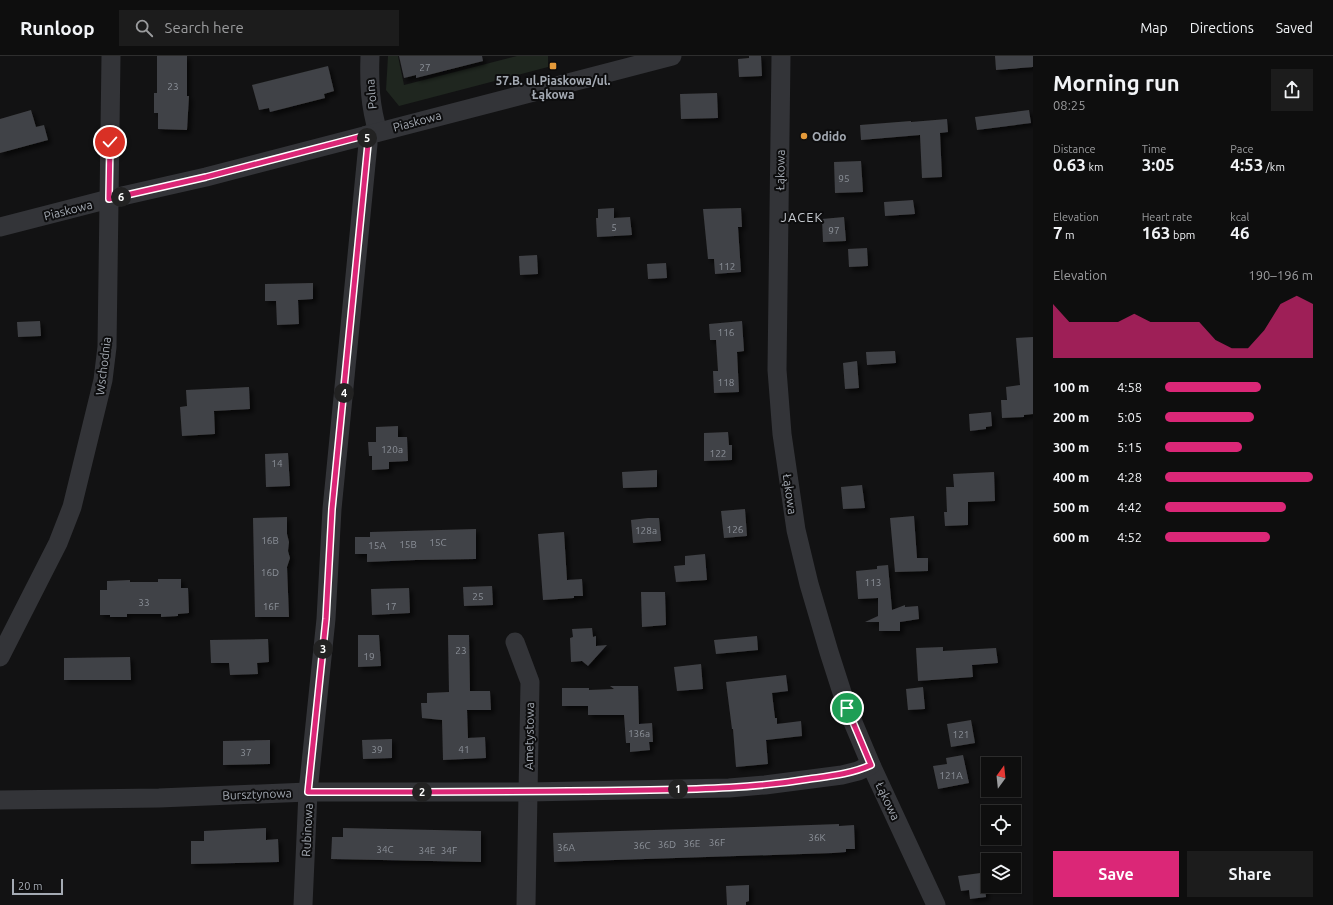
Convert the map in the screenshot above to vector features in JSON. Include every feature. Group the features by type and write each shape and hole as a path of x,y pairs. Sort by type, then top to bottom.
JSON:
{"street":[{"name":"Wschodnia","path":"0,657 58,543 72,507 103,380 107,347 111,56"},
{"name":"Polna","path":"370,56 369,94 374,120 372,133"},
{"name":"Piaskowa","path":"0,227 109,199 206,177 672,56"},
{"name":"Łąkowa","path":"780,56 777,370 783,442 796,530 809,584 847,708 871,765 936,905"},
{"name":"Rubinowa","path":"303,905 308,792 326,619 332,509 368,144 372,133"},
{"name":"Ametystowa","path":"515,642 530,682 526,905"},
{"name":"Bursztynowa","path":"0,800 159,798 308,792 528,792 729,788 765,785 842,774 858,771 871,765"}],"shaded area":[{"path":"388,56 398,56 404,85 517,56 548,56 548,67 399,106 386,90"}],"building":[{"path":"157,56 187,56 187,96 189,96 187,130 158,129 158,113 154,113 154,93 157,93"},
{"path":"399,56 482,56 483,61 416,78 416,75 404,78"},
{"path":"749,56 761,56 762,76 739,77 738,59 749,58"},
{"path":"995,56 1033,56 1033,67 996,70"},
{"path":"328,66 334,91 324,94 325,98 270,112 269,108 259,110 252,85"},
{"path":"717,93 718,118 681,119 680,94"},
{"path":"31,110 36,127 44,125 48,140 0,153 0,119"},
{"path":"1029,110 1031,123 977,130 975,117"},
{"path":"947,119 948,132 940,133 942,177 922,178 920,135 861,140 860,125"},
{"path":"861,161 863,192 835,193 834,162"},
{"path":"913,200 915,214 885,216 884,202"},
{"path":"614,208 614,218 630,217 632,235 597,237 596,218 598,218 598,209"},
{"path":"741,208 742,227 738,227 741,272 715,274 714,259 708,259 703,209"},
{"path":"844,217 846,241 823,242 822,219"},
{"path":"867,248 868,266 849,267 848,249"},
{"path":"537,255 538,274 520,275 519,256"},
{"path":"666,263 667,278 648,279 647,264"},
{"path":"313,283 313,299 298,300 299,324 277,325 276,301 265,301 265,284"},
{"path":"40,321 41,336 18,337 17,322"},
{"path":"742,321 744,351 737,352 739,392 714,393 713,371 718,371 716,340 710,340 709,324"},
{"path":"1033,337 1033,414 1024,415 1024,417 1002,418 1001,400 1007,400 1006,387 1020,385 1016,338"},
{"path":"895,351 896,363 867,365 866,352"},
{"path":"857,361 859,388 845,389 843,363"},
{"path":"249,387 250,409 214,411 215,434 182,436 180,407 187,406 186,390"},
{"path":"991,412 992,426 986,427 986,429 970,431 969,414"},
{"path":"398,426 398,437 407,437 408,461 389,462 389,469 372,470 372,456 369,456 368,442 376,442 376,427"},
{"path":"728,432 729,445 732,445 732,460 704,461 704,433"},
{"path":"288,453 290,486 266,487 265,454"},
{"path":"657,470 657,487 623,488 622,472"},
{"path":"994,472 995,501 968,502 968,525 945,526 944,512 947,512 946,487 954,487 953,474"},
{"path":"862,485 865,508 843,509 841,487"},
{"path":"745,509 747,536 724,538 721,511"},
{"path":"914,516 917,558 928,558 928,571 895,572 890,518"},
{"path":"287,517 287,534 289,542 288,551 290,558 287,567 289,617 255,617 253,518"},
{"path":"659,518 661,541 633,543 631,520"},
{"path":"476,529 476,559 367,562 367,554 355,554 355,537 370,537 370,532"},
{"path":"564,532 567,580 582,579 583,596 543,600 538,534"},
{"path":"705,554 707,580 676,582 674,566 685,565 685,556"},
{"path":"888,565 892,610 905,605 905,607 918,606 919,619 900,622 900,631 879,631 879,622 865,622 878,616 878,598 858,599 856,571 877,569 877,566"},
{"path":"158,579 181,579 181,588 188,588 189,613 178,614 178,616 161,617 161,614 127,614 127,617 110,617 110,615 100,615 100,590 107,590 107,581 130,580 130,582 158,582"},
{"path":"492,586 493,605 464,606 463,587"},
{"path":"409,588 410,613 372,615 371,589"},
{"path":"641,592 665,592 666,625 642,627"},
{"path":"592,628 593,637 596,636 596,646 607,645 588,666 582,661 571,662 570,638 573,637 572,629"},
{"path":"358,635 379,635 381,666 358,667"},
{"path":"448,635 469,635 470,691 490,691 491,710 467,710 468,738 485,737 486,758 443,760 442,720 422,718 421,703 427,703 427,693 449,692"},
{"path":"757,636 758,650 716,654 714,640"},
{"path":"268,639 269,662 257,663 258,674 230,675 229,663 211,663 210,640"},
{"path":"943,647 943,651 996,648 998,663 972,665 973,677 918,681 916,648"},
{"path":"130,657 131,680 64,680 64,658"},
{"path":"701,664 703,689 677,691 674,667"},
{"path":"786,675 788,691 772,693 775,718 777,718 777,724 801,721 802,736 766,740 768,764 736,767 733,729 726,682"},
{"path":"610,686 638,686 639,724 652,723 653,742 649,742 650,750 630,752 630,743 626,743 624,715 588,715 588,706 562,706 562,688 589,688 589,690 614,689"},
{"path":"923,687 925,709 908,710 906,689"},
{"path":"971,720 975,743 951,747 947,724"},
{"path":"392,739 392,758 363,759 362,740"},
{"path":"270,740 270,764 223,765 223,741"},
{"path":"963,755 969,783 938,789 933,766 947,764 946,758"},
{"path":"839,824 839,826 854,825 855,849 846,849 846,852 833,853 554,862 553,833"},
{"path":"266,828 266,840 278,839 279,862 191,864 191,841 204,841 204,831"},
{"path":"343,828 481,831 481,862 331,859 332,837 343,837"},
{"path":"981,873 981,893 986,893 986,897 970,899 969,890 961,891 958,876"},
{"path":"749,885 749,901 746,902 746,905 727,905 726,886"}],"place":[{"name":"57.B. ul.Piaskowa/ul. Łąkowa","path":"553,66"},
{"name":"Odido","path":"804,136"}],"district":[{"name":"JACEK","path":"802,217"}],"route":[{"path":"110,142 109,199 206,177 367,135 368,144 332,509 326,619 308,792 528,792 729,788 805,780 858,771 871,765 847,708"}]}
